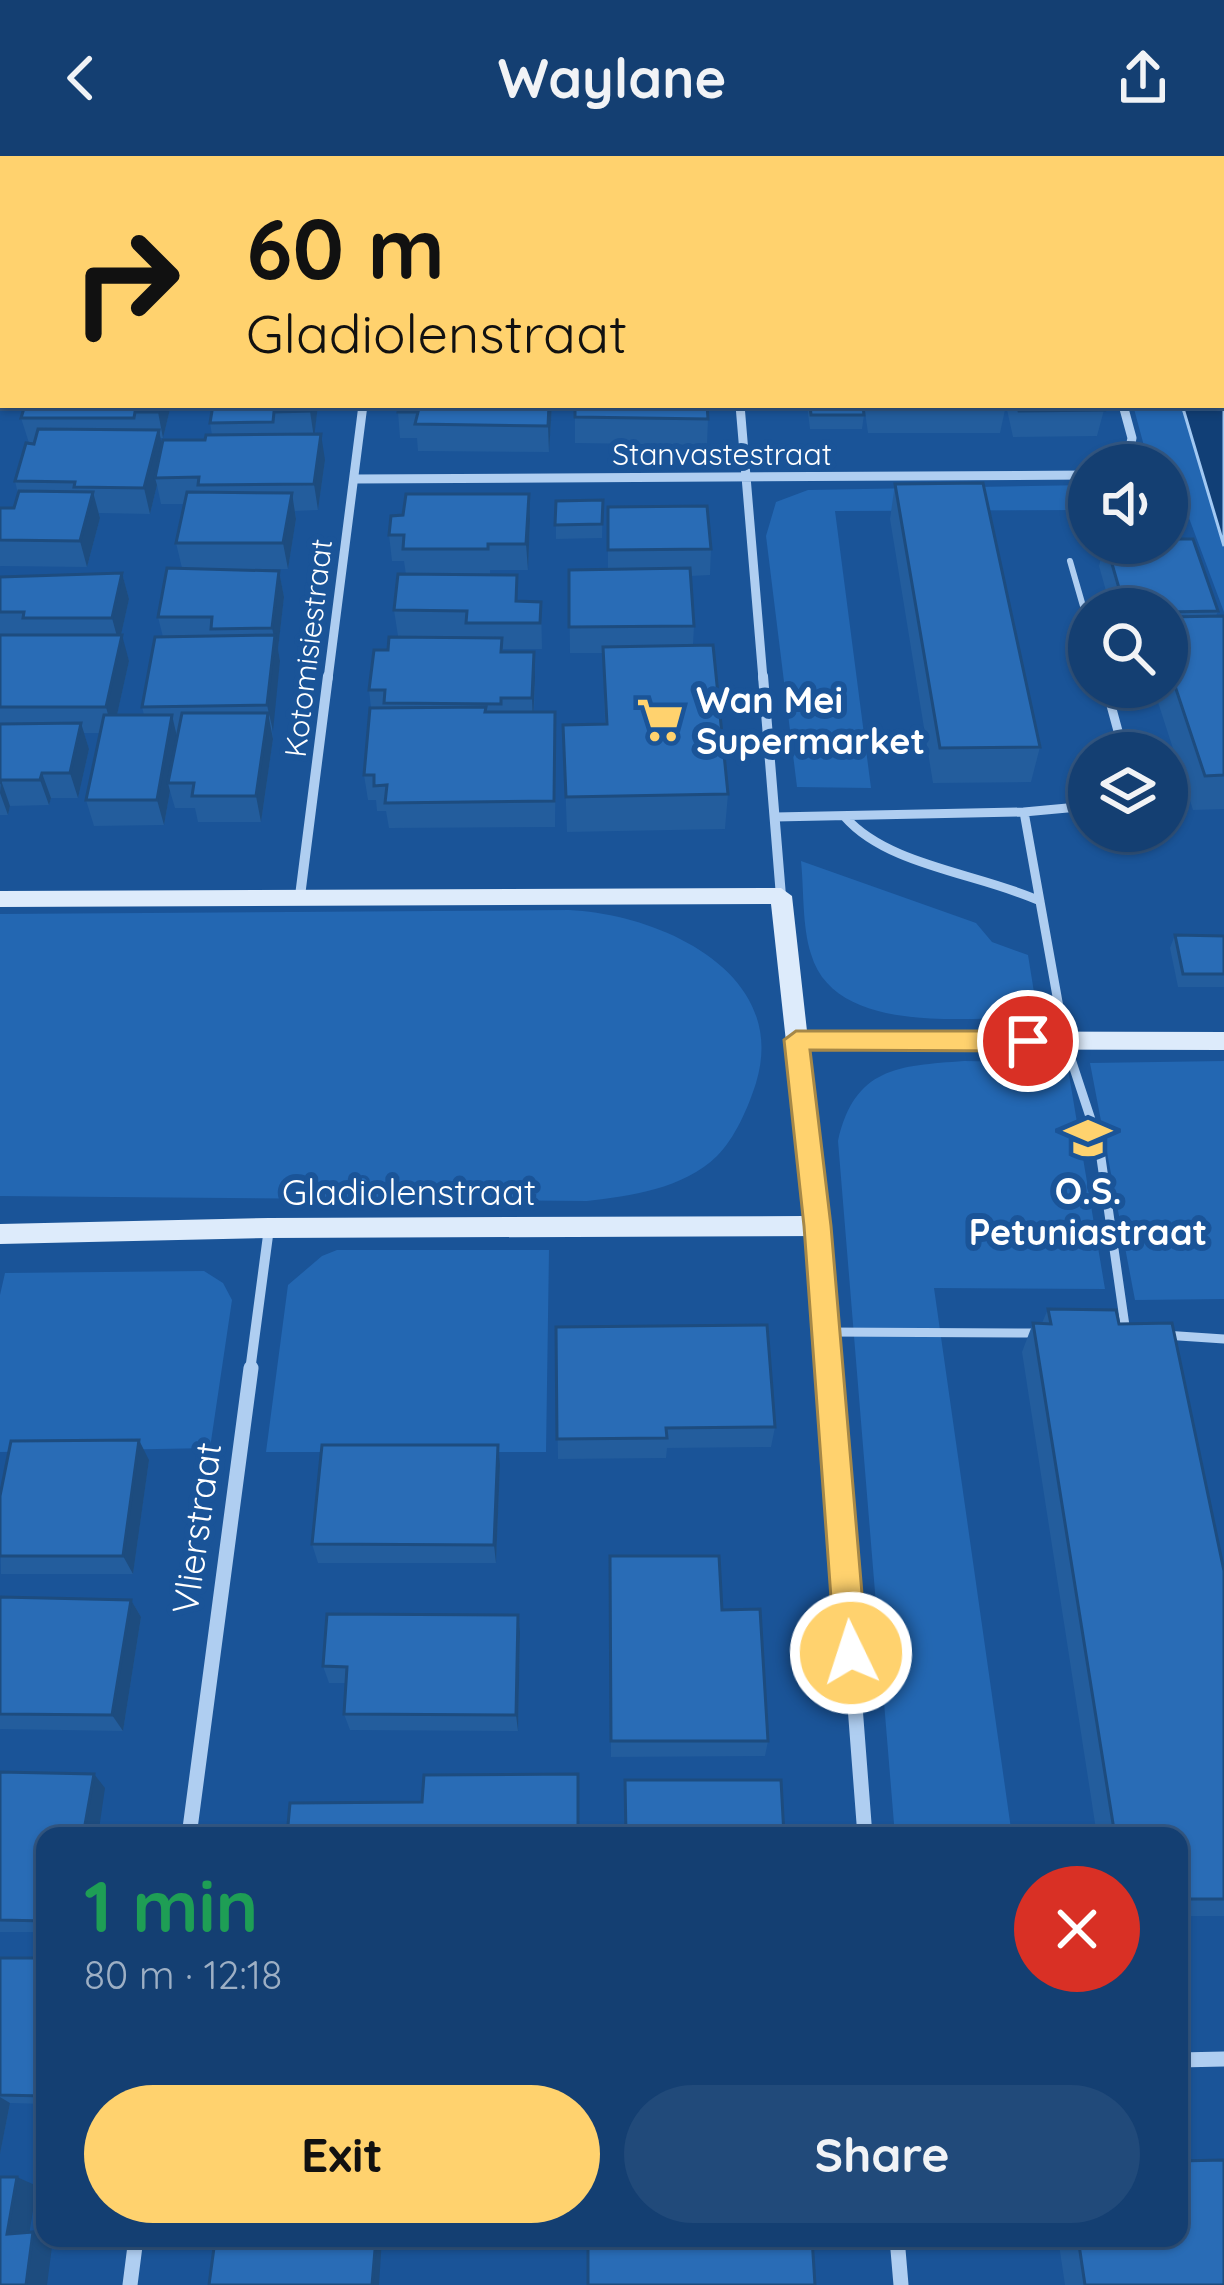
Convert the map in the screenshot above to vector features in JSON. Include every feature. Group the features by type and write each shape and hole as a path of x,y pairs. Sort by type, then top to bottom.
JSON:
{"street":[{"name":"Kotomisiestraat","path":"300,896 363,408"},
{"path":"740,408 782,896 818,1226 864,1827"},
{"path":"1124,408 1131,444"},
{"name":"Stanvastestraat","path":"355,479 1068,475"},
{"path":"0,899 782,896"},
{"path":"796,1040 1224,1041"},
{"name":"Gladiolenstraat","path":"0,1234 818,1226"},
{"name":"Vlierstraat","path":"189,1827 269,1228"},
{"path":"1188,2060 1224,2059"},
{"path":"130,2285 135,2247"},
{"path":"898,2247 901,2285"}],"lane":[{"path":"775,817 1068,808"},
{"path":"1024,812 1065,1041 1099,1144 1128,1334 1106,1333"},
{"path":"845,816 872,844 1040,901"},
{"path":"826,1332 1041,1333"},
{"path":"1152,1335 1224,1339"}],"shaded area":[{"path":"1134,408 1183,408 1224,546 1224,612 1188,515 1188,444 1143,444"},
{"path":"1183,408 1224,408 1224,546"},
{"path":"1068,485 1068,510 835,511 871,788 797,787 766,536 776,502 808,490"},
{"path":"801,861 976,923 992,942 1028,955 1038,1017 909,1017 847,999 825,981 811,954"},
{"path":"569,910 641,923 677,937 709,956 736,981 754,1010 761,1044 749,1102 724,1149 688,1176 638,1193 587,1201 0,1196 0,914"},
{"path":"1224,1061 1224,1299 1135,1300 1090,1063"},
{"path":"1067,1063 1105,1289 934,1288 1011,1827 894,1827 838,1141 856,1098 868,1084 919,1065"},
{"path":"337,1250 549,1250 546,1452 266,1452 288,1285 322,1256"},
{"path":"204,1271 223,1283 232,1300 210,1448 0,1452 0,1295 5,1273"}],"building":[{"path":"24,408 159,408 158,412 135,412 134,418 21,418"},
{"path":"212,408 310,408 274,412 273,422 210,423"},
{"path":"399,408 549,408 548,426 415,424 418,412 398,412"},
{"path":"575,408 707,408 708,419 575,417"},
{"path":"810,408 863,408 864,415 811,415"},
{"path":"1018,408 1104,410 1019,411"},
{"path":"38,429 159,430 144,488 15,481 26,443 34,444"},
{"path":"321,434 314,484 198,485 199,477 155,478 163,440"},
{"path":"983,483 1040,747 940,748 895,484"},
{"path":"19,491 93,492 80,541 0,540 0,508 14,508"},
{"path":"187,492 292,493 283,543 176,543"},
{"path":"406,494 529,494 526,544 403,549 404,535 389,535 391,516 403,515"},
{"path":"603,500 602,524 555,525 556,501"},
{"path":"707,506 711,549 608,550 608,507"},
{"path":"1188,539 1193,539 1218,611 1188,612 1188,588 1119,588 1112,564 1188,564"},
{"path":"167,568 279,571 272,628 211,629 212,617 158,617"},
{"path":"690,568 694,626 569,627 569,570"},
{"path":"122,573 112,618 23,618 24,612 0,612 0,577"},
{"path":"398,574 517,575 516,601 541,602 540,623 466,623 467,611 394,610"},
{"path":"1224,616 1224,775 1205,776 1182,708 1188,708 1188,617"},
{"path":"0,635 122,635 106,707 0,707"},
{"path":"275,635 267,705 142,707 155,637"},
{"path":"389,637 502,638 501,652 534,652 532,698 501,698 501,704 384,703 385,690 369,690 374,650 388,650"},
{"name":"Wan Mei Supermarket","path":"713,645 728,794 566,797 563,725 607,724 603,647"},
{"path":"486,707 485,712 555,712 554,801 385,803 387,785 374,786 374,775 364,775 370,708"},
{"path":"182,713 268,713 256,796 192,796 194,783 168,783"},
{"path":"104,715 172,715 157,800 86,800"},
{"path":"81,723 70,773 42,773 40,780 1,780 0,784 0,724"},
{"path":"1175,935 1224,936 1224,974 1183,974"},
{"path":"1048,1309 1116,1310 1119,1324 1172,1323 1224,1571 1224,1899 1188,1899 1188,1827 1114,1827 1033,1323 1051,1324"},
{"path":"767,1325 775,1427 666,1428 667,1438 557,1439 556,1327"},
{"path":"139,1440 123,1556 0,1556 0,1496 11,1441"},
{"path":"322,1445 498,1445 494,1545 312,1544"},
{"path":"610,1556 719,1556 722,1610 760,1609 768,1741 611,1741"},
{"path":"0,1597 131,1600 112,1715 0,1714"},
{"path":"327,1614 518,1615 516,1715 344,1714 347,1667 323,1666"},
{"path":"0,1772 94,1774 85,1827 36,1827 36,1921 0,1920"},
{"path":"578,1774 578,1827 288,1827 290,1803 422,1802 424,1775"},
{"path":"625,1780 781,1780 784,1827 626,1827"},
{"path":"0,1958 36,1958 36,2096 0,2095"},
{"path":"1224,2160 1224,2285 1085,2285 1079,2247 1188,2247 1188,2161"},
{"path":"0,2177 17,2177 7,2234 33,2232 26,2285 0,2285"},
{"path":"214,2247 375,2247 372,2285 209,2285"},
{"path":"588,2247 813,2247 815,2285 588,2285"}],"place":[{"name":"Wan Mei Supermarket","path":"660,720"},
{"name":"O.S. Petuniastraat","path":"1088,1138"}],"route":[{"path":"851,1653 818,1226 796,1040 1028,1041"}]}
